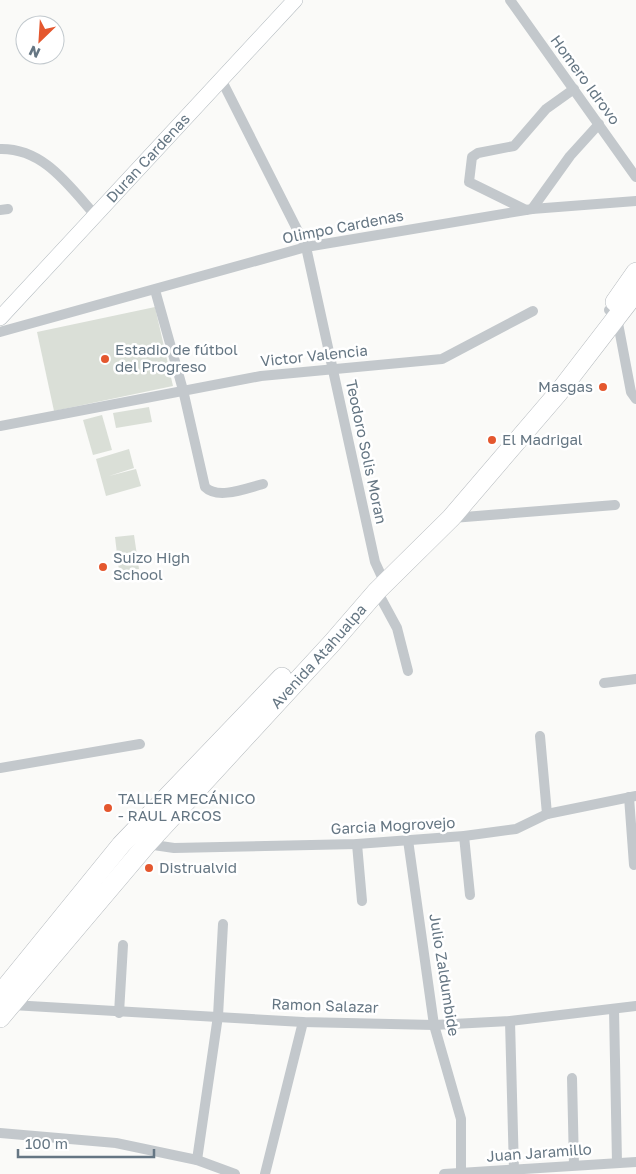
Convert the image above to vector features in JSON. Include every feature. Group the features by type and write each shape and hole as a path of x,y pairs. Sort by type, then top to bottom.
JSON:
{"highway":[{"name":"Avenida Atahualpa","path":"4,1006 147,844 332,643 379,583 451,518 560,392 613,314 636,272"},
{"name":"Avenida Atahualpa","path":"4,1006 121,845 379,583 536,408 613,314 635,295"}],"street":[{"name":"Duran Cardenas","path":"0,318 295,0"},
{"name":"Homero Idrovo","path":"510,0 636,177"},
{"name":"Teodoro Solis Moran","path":"220,80 306,247 379,583 397,628 408,671"},
{"path":"574,89 546,109 514,146 478,153 472,157 469,182 529,210 570,156 598,124"},
{"path":"0,149 23,150 48,165 96,216"},
{"name":"Olimpo Cardenas","path":"0,332 306,247 529,210 636,201"},
{"path":"155,290 183,390 205,487 211,492 218,494 263,484"},
{"name":"Victor Valencia","path":"0,426 261,376 442,359 533,311"},
{"path":"613,314 631,392 636,399"},
{"path":"451,518 615,505"},
{"path":"604,683 636,678"},
{"path":"540,736 547,814"},
{"path":"0,768 140,744"},
{"path":"632,796 634,865"},
{"name":"Garcia Mogrovejo","path":"147,844 174,848 357,844 464,836 516,828 547,814 632,796"},
{"path":"464,836 470,895"},
{"name":"Julio Zaldumbide","path":"408,840 434,1025 461,1119 461,1172"},
{"path":"357,844 362,901"},
{"path":"197,1160 218,1016 223,924"},
{"path":"119,1012 123,945"},
{"name":"Ramon Salazar","path":"4,1006 303,1022 434,1025 510,1021 636,1006"},
{"path":"614,1009 617,1163"},
{"path":"510,1021 514,1171"},
{"path":"265,1174 303,1022"},
{"path":"572,1078 574,1165"},
{"path":"0,1133 116,1143 197,1160 236,1174"},
{"name":"Juan Jaramillo","path":"444,1174 514,1171 574,1165 584,1169 617,1163 636,1162"}],"shaded area":[{"name":"Estadio de fútbol del Progreso","path":"155,307 173,386 54,411 37,332"},
{"path":"149,407 152,422 116,428 113,413"},
{"path":"102,415 112,450 93,455 83,420"},
{"path":"129,449 134,468 109,476 136,469 141,486 106,496 96,459"},
{"path":"134,535 139,569 119,571 115,537"}],"place":[{"name":"Estadio de fútbol del Progreso","path":"105,359"},
{"name":"Masgas","path":"603,387"},
{"name":"El Madrigal","path":"492,440"},
{"name":"Suizo High School","path":"103,567"},
{"name":"TALLER MECÁNICO - RAUL ARCOS","path":"108,808"},
{"name":"Distrualvid","path":"149,868"}]}
